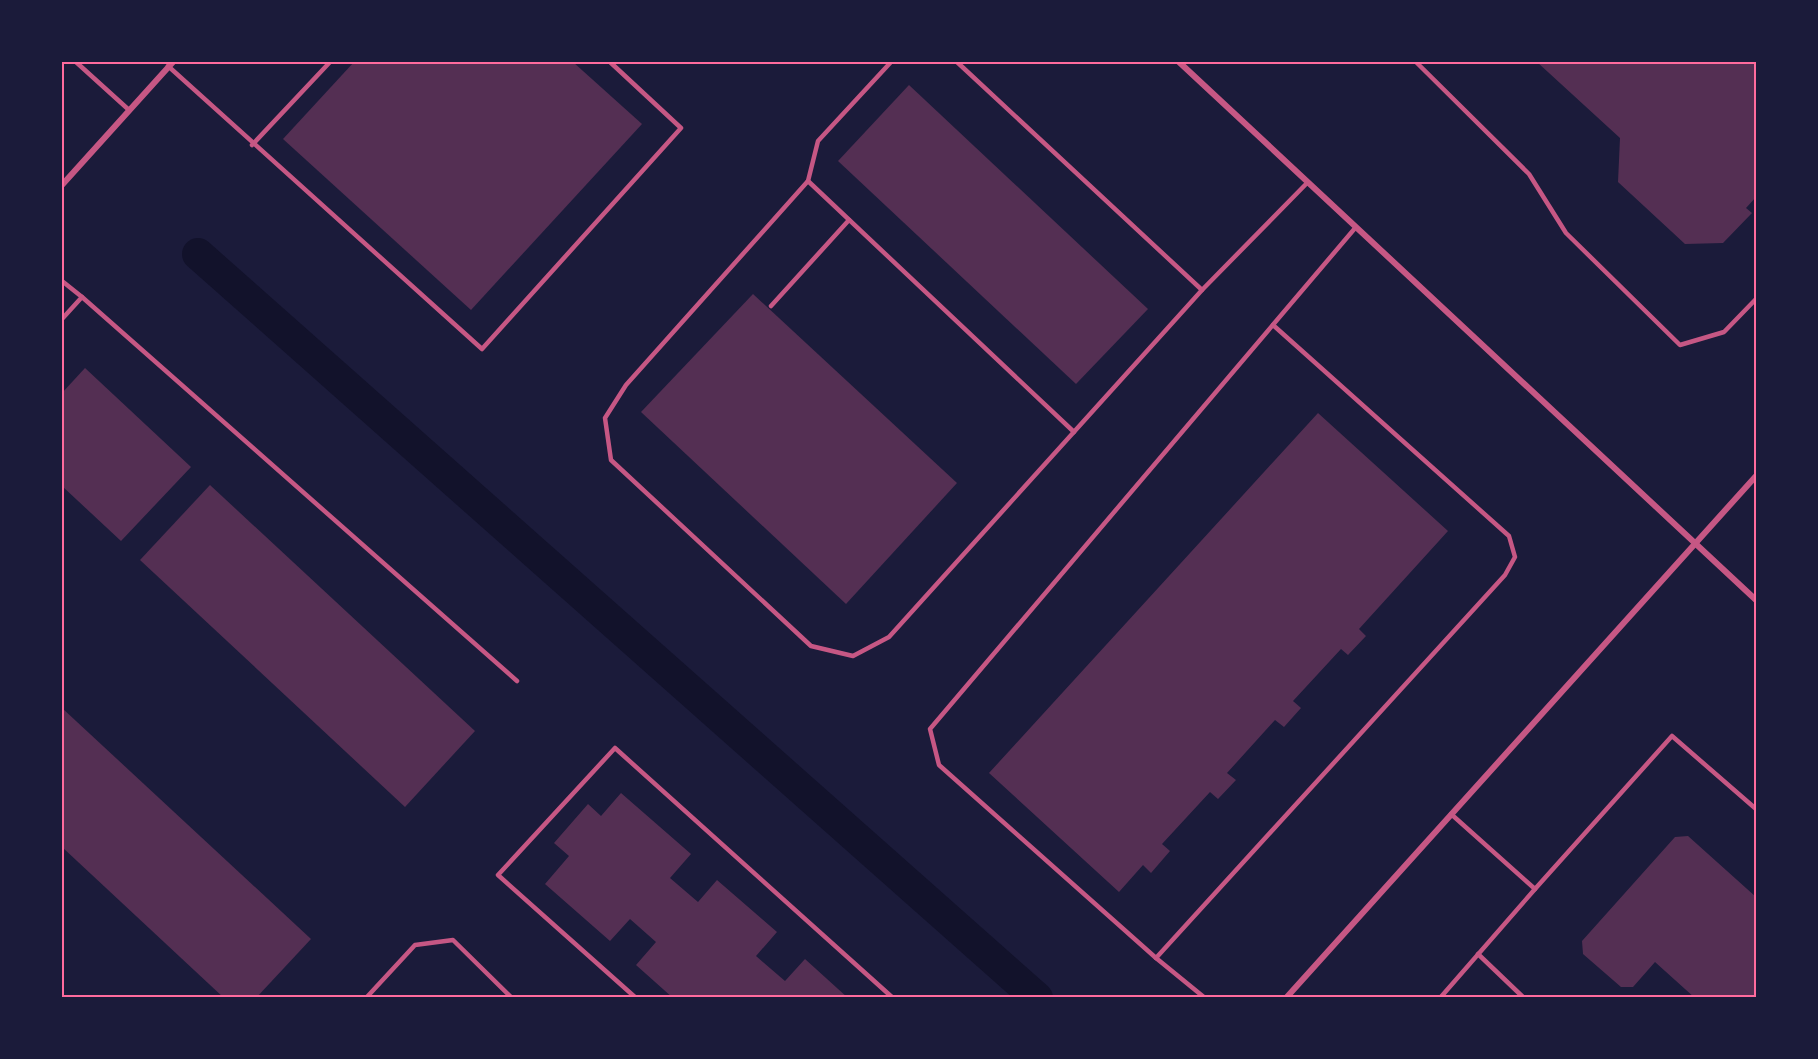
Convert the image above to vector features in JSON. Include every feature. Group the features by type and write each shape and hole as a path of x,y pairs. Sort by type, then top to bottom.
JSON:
{"street":[{"path":"1179,62 1756,600"},
{"path":"62,185 171,64"},
{"path":"1286,998 1756,476"}],"lane":[{"path":"76,62 129,110"},
{"path":"252,145 330,62"},
{"path":"171,64 252,145 482,349 681,128 610,62"},
{"path":"891,62 818,141 808,181 626,385 605,418 611,460 811,646 853,656 889,637 1202,290 1308,182"},
{"path":"957,62 1202,290"},
{"path":"1416,62 1529,174 1566,233 1680,345 1724,332 1756,299"},
{"path":"808,181 1074,432"},
{"path":"771,306 849,220"},
{"path":"1205,998 1156,958 939,765 930,729 1356,227"},
{"path":"62,281 517,681"},
{"path":"62,319 82,297"},
{"path":"1156,958 1505,575 1515,557 1509,536 1273,325"},
{"path":"1440,998 1672,736 1756,809"},
{"path":"636,998 498,875 615,748 892,998"},
{"path":"1451,814 1535,889"},
{"path":"366,998 415,945 453,940 512,998"},
{"path":"1478,954 1524,998"}],"building":[{"path":"354,62 573,62 642,124 471,310 283,139"},
{"path":"1537,62 1756,62 1756,197 1746,208 1752,213 1723,243 1685,244 1618,182 1620,138"},
{"path":"909,85 1148,309 1076,384 838,161"},
{"path":"753,294 957,483 846,604 641,412"},
{"path":"85,368 191,467 121,541 62,486 62,393"},
{"path":"1318,413 1448,531 1359,629 1366,636 1348,655 1341,649 1293,701 1301,708 1284,727 1275,720 1227,773 1236,780 1218,799 1210,792 1162,844 1170,851 1151,873 1143,865 1119,892 989,773"},
{"path":"210,485 475,731 405,807 140,560"},
{"path":"62,708 311,939 256,998 224,998 62,847"},
{"path":"621,793 691,854 670,878 698,902 717,880 777,932 756,956 785,981 805,959 848,998 673,998 636,965 656,942 630,919 610,941 545,884 569,856 554,843 588,804 601,816"},
{"path":"1688,836 1756,897 1756,998 1695,998 1655,962 1633,987 1621,987 1583,954 1582,941 1675,837"}],"waterway":[{"path":"198,254 1037,998"}]}
